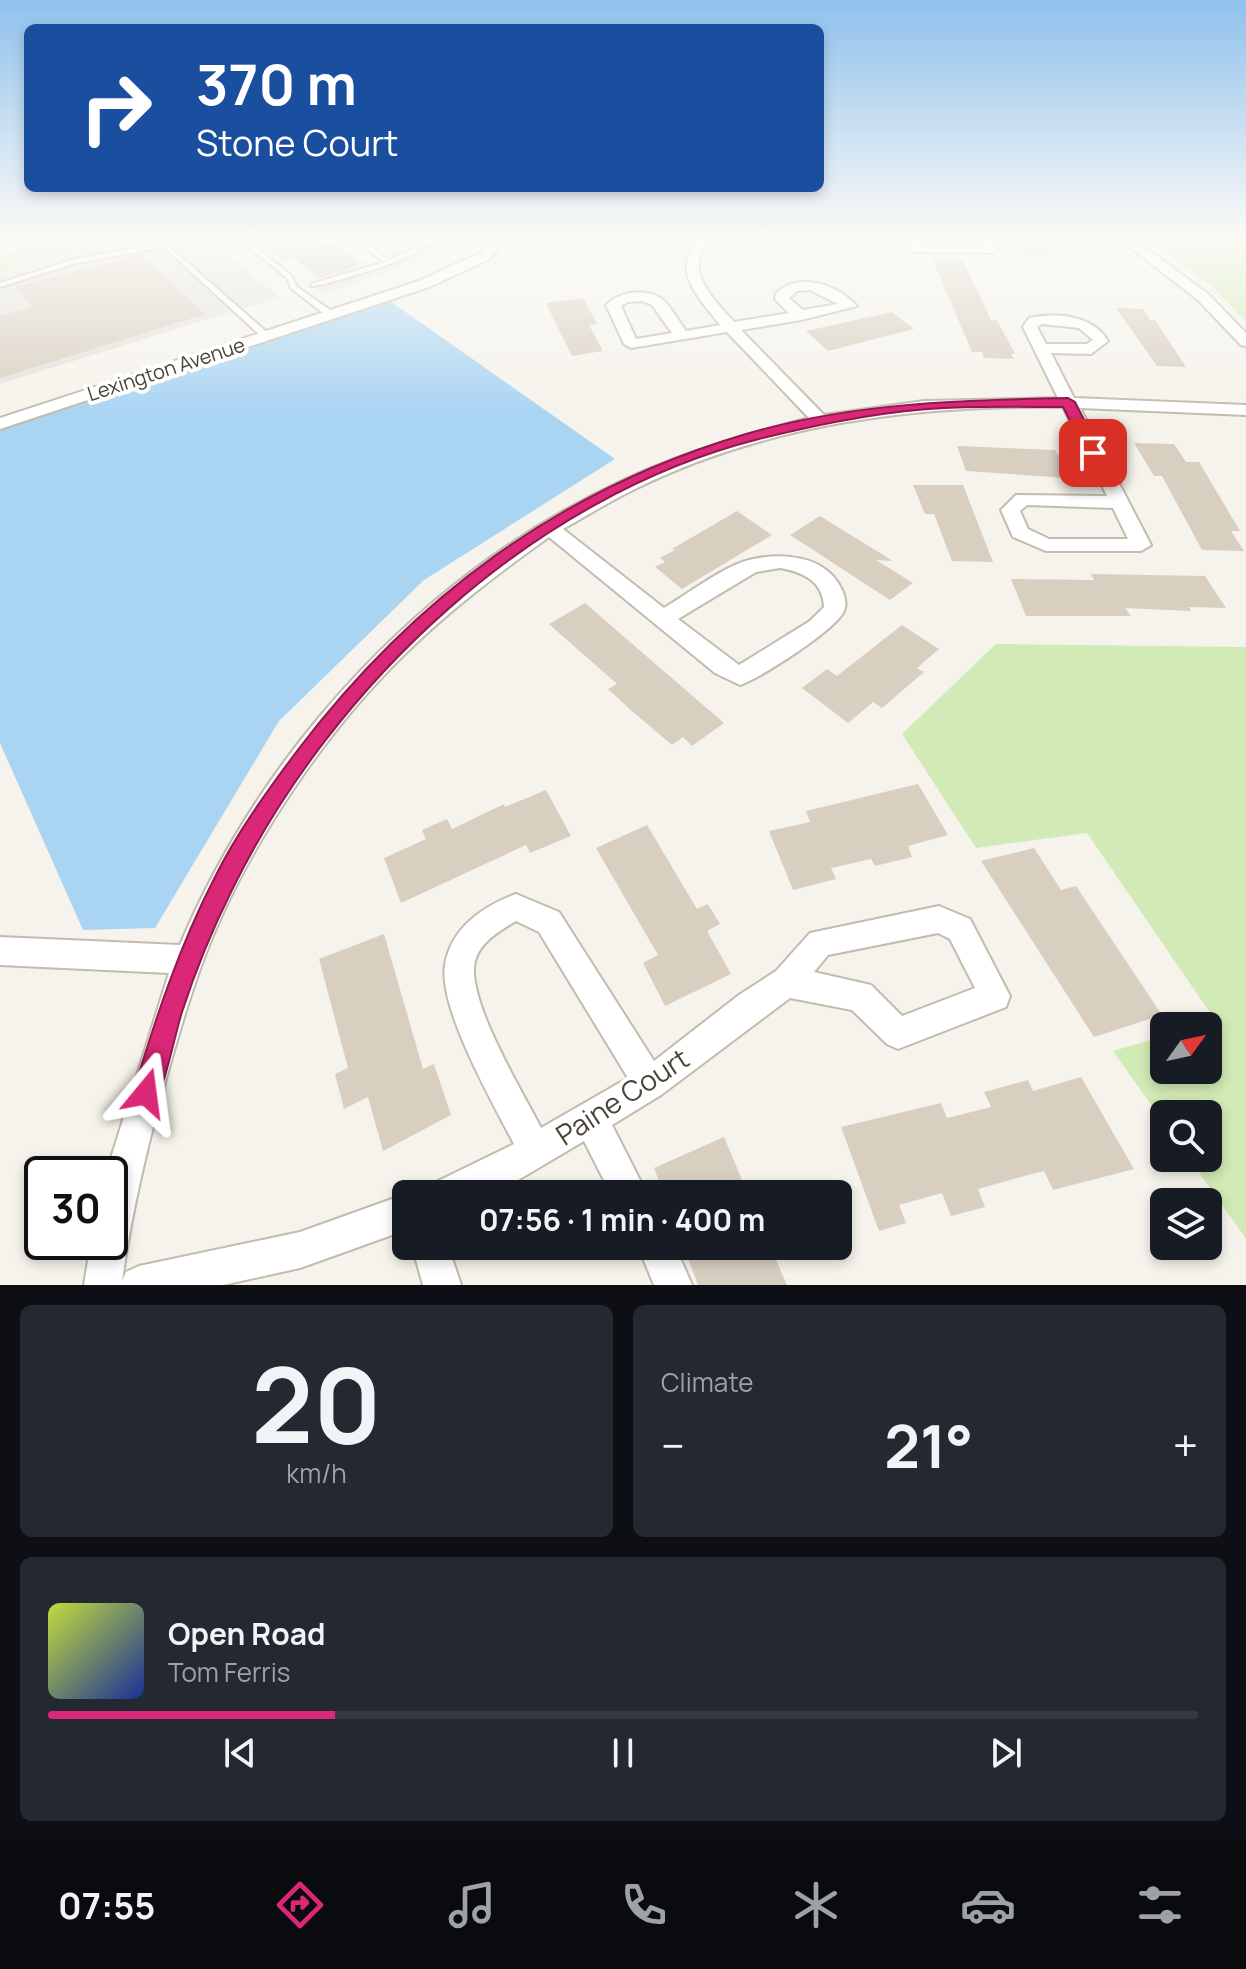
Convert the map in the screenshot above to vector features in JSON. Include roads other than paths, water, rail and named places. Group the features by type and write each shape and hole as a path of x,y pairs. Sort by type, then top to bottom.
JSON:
{"street":[{"name":"Lexington Avenue","path":"0,424 394,294"},
{"path":"708,294 733,329 820,420"},
{"path":"785,294 782,299 801,316"},
{"path":"682,336 651,298 625,298 613,305 631,344 733,329 850,306 834,294"},
{"path":"1199,294 1246,342"},
{"path":"1041,348 1141,545 1046,545 1020,533 1010,510 1023,499 1118,502"},
{"path":"128,1164 170,1010 231,871 279,790 338,712 396,647 455,593 548,527 632,481 692,456 753,436 820,420 943,404 1068,402 1246,410"},
{"path":"548,527 723,667 740,676 828,619 835,609 835,598 832,587 810,569 796,563 765,562 751,566 663,618"},
{"path":"535,1151 467,1011 459,969 472,939 491,918 516,907 549,922 650,1084"},
{"name":"Paine Court","path":"476,1180 535,1151 650,1084 750,1006 787,982 820,943 939,919 960,929 995,996 898,1033 860,996 787,982"},
{"path":"0,951 191,960"},
{"path":"591,1119 623,1180"},
{"path":"139,1285 300,1250 392,1217"},
{"path":"103,1285 107,1260"},
{"path":"434,1260 442,1285"},
{"path":"662,1260 673,1285"}],"lane":[{"path":"219,294 266,336"},
{"path":"302,294 331,315"}],"water":[{"path":"384,297 615,459 424,580 279,721 155,928 83,930 0,743 0,424"}]}
